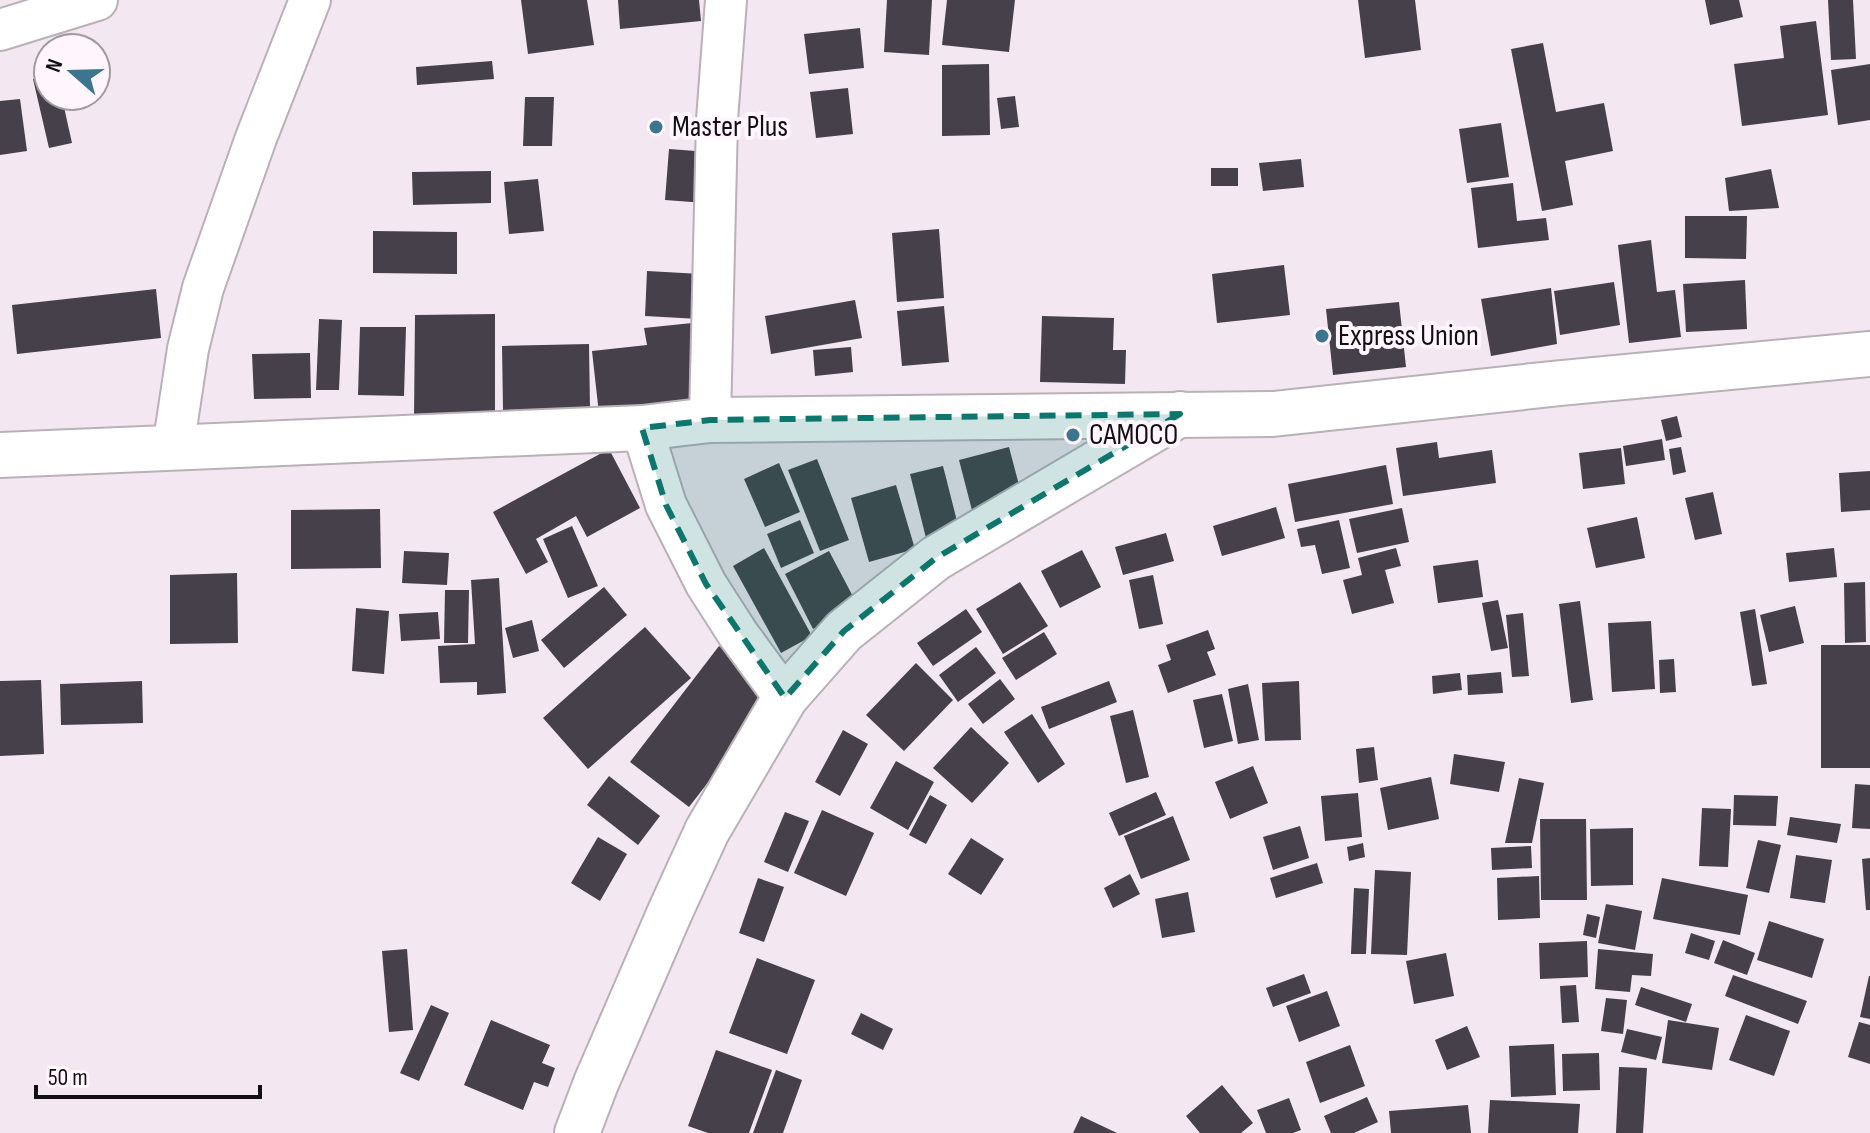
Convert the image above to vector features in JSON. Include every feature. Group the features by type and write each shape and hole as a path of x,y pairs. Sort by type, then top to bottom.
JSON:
{"main road":[{"path":"0,455 642,428 710,420 1273,414 1870,354"},
{"path":"577,1133 707,831 785,698 844,631 936,558 1180,414"}],"street":[{"path":"0,30 97,0"},
{"path":"173,448 188,349 203,288 256,138 310,0"},
{"path":"710,420 717,120 726,0"},
{"path":"642,428 666,505 706,584 785,698"}],"highlighted area":[{"path":"1180,414 936,558 844,631 785,698 706,584 666,505 642,428 710,420"}],"building":[{"path":"521,0 587,0 594,45 528,54"},
{"path":"618,0 699,0 701,21 620,29"},
{"path":"887,0 932,0 929,55 884,52"},
{"path":"947,0 1015,0 1009,52 942,45"},
{"path":"1358,0 1415,0 1421,50 1365,58"},
{"path":"1705,0 1739,0 1743,17 1710,25"},
{"path":"1828,0 1853,0 1856,59 1831,60"},
{"path":"1816,21 1828,115 1742,126 1734,64 1784,58 1780,26"},
{"path":"860,28 864,68 809,74 804,34"},
{"path":"1543,43 1556,112 1604,103 1613,151 1565,161 1573,205 1542,211 1511,49"},
{"path":"492,61 494,79 417,85 416,67"},
{"path":"989,64 990,135 942,136 942,65"},
{"path":"1870,64 1870,120 1838,125 1831,70"},
{"path":"848,88 853,134 816,138 810,92"},
{"path":"1015,96 1019,127 1001,129 997,98"},
{"path":"525,97 554,97 552,146 523,146"},
{"path":"20,99 27,151 0,155 0,101"},
{"path":"41,112 65,112 72,143 49,148"},
{"path":"1501,123 1509,177 1467,183 1459,129"},
{"path":"669,149 709,152 705,203 665,200"},
{"path":"1301,159 1304,187 1263,191 1259,163"},
{"path":"1211,168 1238,168 1238,186 1211,186"},
{"path":"1771,169 1779,208 1729,211 1725,178"},
{"path":"491,171 491,203 413,205 412,172"},
{"path":"538,179 544,231 509,234 504,182"},
{"path":"1513,183 1517,221 1546,218 1549,240 1478,248 1471,188"},
{"path":"1685,216 1747,216 1746,259 1685,258"},
{"path":"939,229 944,298 897,302 892,233"},
{"path":"373,231 457,232 457,274 373,273"},
{"path":"1651,240 1657,292 1675,290 1681,337 1629,343 1618,245"},
{"path":"1284,265 1290,315 1217,323 1212,274"},
{"path":"647,271 701,274 699,319 645,316"},
{"path":"1745,280 1747,329 1686,332 1683,284"},
{"path":"1614,282 1620,325 1560,335 1554,291"},
{"path":"1551,288 1557,344 1491,356 1481,299"},
{"path":"156,289 161,338 17,354 12,305"},
{"path":"855,300 862,338 771,354 765,316"},
{"path":"1399,302 1406,367 1333,375 1326,309"},
{"path":"944,306 949,362 902,366 897,311"},
{"path":"495,314 495,418 414,418 415,315"},
{"path":"1042,316 1114,318 1113,350 1126,350 1125,384 1040,382"},
{"path":"319,319 342,320 339,390 316,390"},
{"path":"692,323 701,403 599,414 592,351 647,345 644,328"},
{"path":"360,327 406,327 404,396 358,395"},
{"path":"589,344 590,409 503,410 502,346"},
{"path":"851,347 853,372 815,376 813,350"},
{"path":"310,353 311,398 254,399 252,354"},
{"path":"1677,416 1682,437 1666,441 1661,420"},
{"path":"1662,439 1665,460 1626,466 1623,446"},
{"path":"1437,442 1439,458 1492,450 1496,483 1403,496 1396,448"},
{"path":"1009,447 1024,504 974,518 959,460"},
{"path":"1681,447 1686,472 1673,475 1669,449"},
{"path":"1621,448 1625,484 1583,489 1579,453"},
{"path":"609,449 640,508 587,537 576,516 536,539 548,562 526,574 493,512"},
{"path":"817,459 849,540 820,551 788,470"},
{"path":"779,463 800,512 765,527 744,479"},
{"path":"1386,465 1393,504 1295,522 1288,484"},
{"path":"943,466 959,529 926,538 910,474"},
{"path":"1870,471 1870,510 1841,512 1839,473"},
{"path":"896,485 915,549 869,562 851,498"},
{"path":"1713,492 1722,534 1695,540 1685,498"},
{"path":"1276,507 1285,538 1222,556 1213,526"},
{"path":"1402,508 1409,542 1357,553 1349,519"},
{"path":"380,509 381,568 291,569 291,510"},
{"path":"1637,517 1645,558 1596,568 1587,528"},
{"path":"800,520 814,553 781,568 767,534"},
{"path":"1339,520 1350,568 1322,574 1315,545 1301,547 1297,529"},
{"path":"572,526 598,586 568,598 543,539"},
{"path":"1166,533 1174,561 1123,575 1115,547"},
{"path":"764,548 812,636 781,653 733,566"},
{"path":"1396,548 1401,566 1385,570 1394,603 1352,614 1343,580 1362,575 1358,558"},
{"path":"1834,548 1837,577 1789,582 1786,553"},
{"path":"1082,550 1101,587 1060,608 1041,571"},
{"path":"404,551 449,553 447,585 402,583"},
{"path":"829,551 858,606 813,629 785,574"},
{"path":"1478,560 1483,597 1438,603 1433,566"},
{"path":"237,573 238,643 170,644 170,575"},
{"path":"1153,575 1163,624 1139,629 1129,580"},
{"path":"499,578 506,693 477,695 477,682 440,683 438,646 475,644 471,580"},
{"path":"1020,582 1048,626 1003,654 976,609"},
{"path":"1865,582 1866,642 1845,643 1844,583"},
{"path":"604,587 627,615 564,668 541,640"},
{"path":"445,590 469,590 468,643 444,643"},
{"path":"1498,600 1508,648 1491,651 1482,603"},
{"path":"1580,601 1593,700 1571,703 1559,604"},
{"path":"1795,606 1804,643 1769,652 1760,615"},
{"path":"356,608 389,611 384,674 352,671"},
{"path":"966,609 982,632 933,666 917,643"},
{"path":"1755,609 1767,684 1752,686 1740,612"},
{"path":"438,612 440,639 401,641 399,614"},
{"path":"1523,613 1529,676 1512,677 1506,615"},
{"path":"532,620 539,651 513,658 505,628"},
{"path":"1651,621 1655,689 1612,692 1608,623"},
{"path":"645,627 691,678 588,769 543,718"},
{"path":"1208,630 1215,649 1207,652 1216,675 1168,693 1158,665 1171,660 1166,645"},
{"path":"1044,632 1057,654 1016,680 1002,658"},
{"path":"1821,645 1870,645 1870,768 1821,768"},
{"path":"719,646 778,692 689,807 630,762"},
{"path":"976,647 996,673 958,702 939,675"},
{"path":"1674,659 1676,692 1660,693 1659,660"},
{"path":"916,663 953,700 904,751 866,715"},
{"path":"1501,672 1503,693 1468,695 1467,675"},
{"path":"1460,673 1462,690 1433,694 1432,676"},
{"path":"1000,679 1015,699 983,724 968,704"},
{"path":"41,680 44,754 0,756 0,681"},
{"path":"142,681 143,723 61,725 60,684"},
{"path":"1109,681 1117,702 1049,729 1041,707"},
{"path":"1299,681 1301,740 1265,741 1262,683"},
{"path":"1248,684 1259,740 1238,744 1228,689"},
{"path":"1222,694 1233,741 1204,748 1193,700"},
{"path":"1133,710 1149,777 1126,783 1110,716"},
{"path":"1032,714 1065,764 1038,783 1004,732"},
{"path":"971,727 1009,763 972,803 933,768"},
{"path":"843,730 868,744 840,796 815,782"},
{"path":"1374,747 1378,780 1359,783 1356,749"},
{"path":"1454,754 1505,762 1499,792 1450,784"},
{"path":"896,761 934,782 908,830 870,808"},
{"path":"1253,766 1268,803 1230,819 1215,782"},
{"path":"609,776 660,816 638,845 587,805"},
{"path":"1431,777 1439,819 1388,830 1380,788"},
{"path":"1519,778 1544,783 1532,843 1505,843"},
{"path":"1855,784 1870,785 1870,829 1852,828"},
{"path":"1156,792 1166,815 1119,836 1109,813"},
{"path":"1358,793 1362,837 1325,841 1321,796"},
{"path":"930,795 947,805 926,844 909,835"},
{"path":"1734,795 1778,796 1776,826 1733,825"},
{"path":"1702,808 1731,809 1728,867 1699,866"},
{"path":"822,810 874,833 846,896 794,873"},
{"path":"785,812 809,821 788,872 764,862"},
{"path":"1173,816 1190,860 1141,879 1124,836"},
{"path":"1790,817 1841,824 1837,843 1787,835"},
{"path":"1540,819 1586,819 1587,900 1541,900"},
{"path":"1300,826 1309,858 1273,870 1263,837"},
{"path":"1633,828 1633,885 1591,886 1590,829"},
{"path":"598,837 627,854 600,901 571,883"},
{"path":"971,838 1004,859 981,895 948,874"},
{"path":"1758,840 1781,845 1769,893 1746,888"},
{"path":"1363,843 1365,857 1349,861 1347,847"},
{"path":"1531,846 1532,868 1492,870 1491,848"},
{"path":"1796,855 1832,860 1825,903 1790,898"},
{"path":"1870,858 1870,910 1866,910 1862,859"},
{"path":"1317,863 1323,883 1276,898 1270,878"},
{"path":"1375,870 1411,872 1407,955 1371,954"},
{"path":"1130,874 1140,894 1113,908 1104,888"},
{"path":"1539,876 1540,918 1498,920 1497,878"},
{"path":"758,878 784,887 764,942 739,933"},
{"path":"1662,878 1748,895 1740,935 1653,919"},
{"path":"1354,888 1369,889 1366,954 1351,954"},
{"path":"1188,892 1195,932 1162,938 1155,899"},
{"path":"1606,904 1642,911 1635,950 1598,943"},
{"path":"1587,914 1600,917 1596,938 1583,935"},
{"path":"1769,921 1824,939 1812,978 1757,960"},
{"path":"1691,933 1715,941 1709,960 1685,953"},
{"path":"1723,940 1755,953 1747,975 1714,963"},
{"path":"1587,941 1588,977 1540,979 1539,943"},
{"path":"407,949 413,1030 389,1032 382,951"},
{"path":"1598,949 1653,954 1651,976 1632,975 1630,992 1595,989"},
{"path":"1446,953 1454,996 1414,1004 1406,961"},
{"path":"757,958 815,980 787,1054 729,1033"},
{"path":"1304,974 1311,993 1273,1007 1266,988"},
{"path":"1733,975 1807,1001 1798,1024 1725,996"},
{"path":"1870,976 1870,1019 1860,1017"},
{"path":"1576,985 1579,1022 1562,1023 1560,986"},
{"path":"1641,987 1692,1004 1686,1022 1635,1005"},
{"path":"1327,991 1340,1026 1299,1042 1286,1006"},
{"path":"1606,998 1627,1000 1623,1034 1601,1031"},
{"path":"431,1005 449,1013 419,1081 400,1073"},
{"path":"861,1013 893,1029 883,1050 851,1034"},
{"path":"1746,1015 1790,1031 1774,1076 1729,1060"},
{"path":"491,1020 550,1045 542,1063 555,1068 548,1087 534,1082 523,1110 464,1085"},
{"path":"1668,1020 1719,1028 1712,1070 1662,1063"},
{"path":"1859,1022 1870,1025 1870,1064 1848,1057"},
{"path":"1467,1026 1480,1057 1447,1070 1435,1040"},
{"path":"1627,1029 1662,1037 1656,1060 1621,1052"},
{"path":"1554,1044 1556,1095 1511,1097 1509,1046"},
{"path":"1350,1045 1365,1086 1320,1103 1306,1062"},
{"path":"716,1050 772,1070 749,1133 708,1133 688,1126"},
{"path":"1599,1053 1600,1090 1563,1091 1562,1054"},
{"path":"1619,1067 1647,1068 1643,1133 1616,1133"},
{"path":"776,1070 802,1080 783,1133 753,1133"},
{"path":"1222,1085 1253,1123 1241,1133 1200,1133 1186,1116"},
{"path":"1367,1097 1378,1122 1354,1133 1331,1133 1324,1116"},
{"path":"1289,1098 1301,1130 1266,1133 1257,1110"},
{"path":"1490,1100 1580,1104 1578,1133 1488,1133"},
{"path":"1468,1105 1471,1133 1391,1133 1389,1111"},
{"path":"1081,1116 1117,1133 1073,1133"}],"place":[{"name":"Master Plus","path":"656,127"},
{"name":"Express Union","path":"1322,336"},
{"name":"CAMOCO","path":"1073,435"}]}
